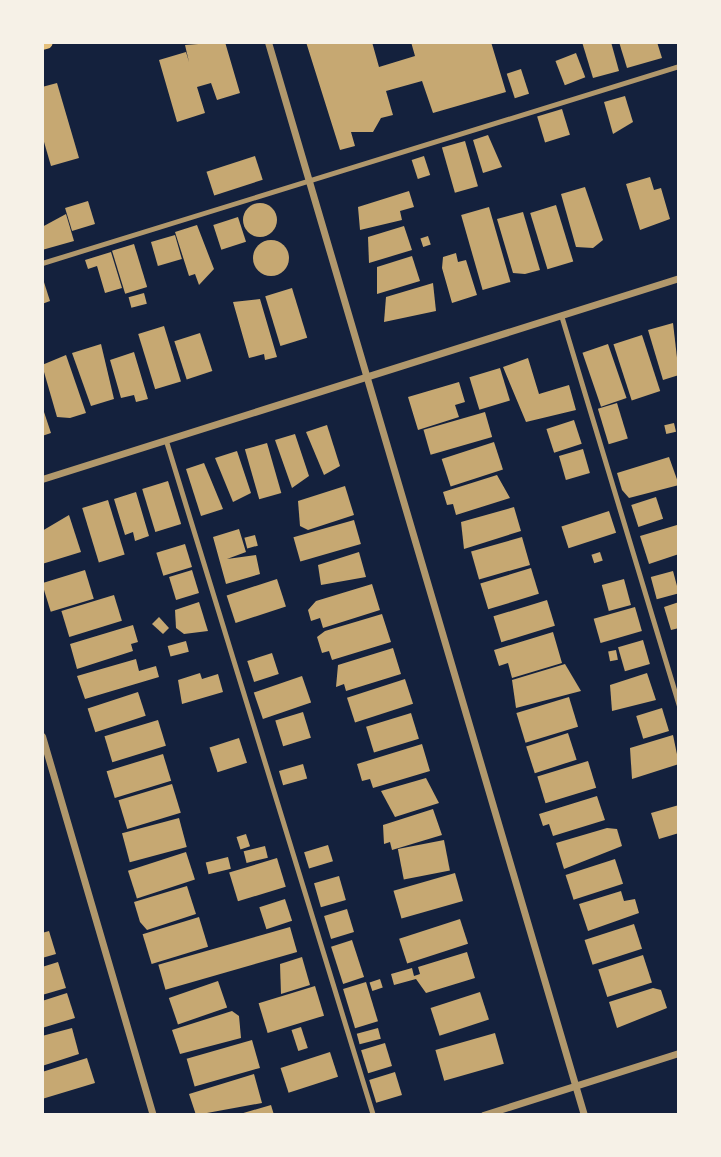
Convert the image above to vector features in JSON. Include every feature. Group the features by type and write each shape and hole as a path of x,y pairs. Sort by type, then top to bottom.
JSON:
{"street":[{"path":"268,42 584,1115"},
{"path":"42,479 679,278"},
{"path":"42,736 153,1115"},
{"path":"482,1115 679,1054"}],"lane":[{"path":"42,263 679,66"},
{"path":"561,315 679,706"},
{"path":"166,441 373,1115"}],"building":[{"path":"225,42 240,93 217,100 211,83 197,87 205,113 177,122 159,60 186,52 189,62 185,45"},
{"path":"306,42 372,42 379,67 415,56 411,42 491,42 506,92 433,113 422,81 386,91 393,115 381,118 373,132 351,132 355,146 340,150"},
{"path":"582,42 611,42 619,71 593,78"},
{"path":"619,42 657,42 662,58 627,68"},
{"path":"576,53 585,77 565,85 555,61"},
{"path":"521,69 529,94 515,98 507,74"},
{"path":"57,83 79,158 51,166 42,135 42,87"},
{"path":"625,96 633,122 613,134 604,102"},
{"path":"562,109 570,135 545,142 537,117"},
{"path":"488,135 502,167 483,173 473,140"},
{"path":"465,141 478,186 455,193 442,148"},
{"path":"255,156 263,180 214,196 206,172"},
{"path":"424,156 430,175 418,179 412,160"},
{"path":"650,177 654,190 661,188 670,219 640,230 626,184"},
{"path":"585,187 603,240 593,248 576,247 561,194"},
{"path":"409,191 414,207 400,211 402,220 360,230 358,207"},
{"path":"88,201 95,224 72,231 65,208"},
{"path":"260,203 272,208 277,220 272,232 260,237 248,232 243,220 248,208"},
{"path":"556,205 573,261 547,269 530,213"},
{"path":"489,207 510,282 483,290 461,215"},
{"path":"523,212 540,270 525,274 513,273 497,219"},
{"path":"66,214 74,241 42,250 42,227"},
{"path":"238,217 246,242 221,250 213,225"},
{"path":"197,225 214,269 199,285 195,274 189,276 175,232"},
{"path":"404,226 412,250 369,263 368,237"},
{"path":"175,235 182,259 158,266 151,242"},
{"path":"428,236 431,245 423,247 420,238"},
{"path":"271,240 283,246 289,258 283,270 271,276 259,270 253,258 259,246"},
{"path":"134,244 147,287 125,294 112,251"},
{"path":"111,252 122,288 105,293 97,266 88,269 85,260"},
{"path":"456,253 458,262 466,260 477,295 452,303 442,268 443,257"},
{"path":"412,256 420,281 377,294 377,267"},
{"path":"42,276 50,301 42,304"},
{"path":"433,283 436,311 384,322 386,297"},
{"path":"292,288 307,338 280,346 265,296"},
{"path":"144,293 147,304 131,308 129,297"},
{"path":"260,299 277,357 265,360 264,354 249,358 233,302"},
{"path":"673,323 679,375 663,380 648,330"},
{"path":"164,326 181,381 155,389 138,334"},
{"path":"200,333 212,371 187,379 174,341"},
{"path":"642,335 660,391 632,400 613,344"},
{"path":"101,344 114,399 91,406 72,353"},
{"path":"608,344 627,398 601,407 582,353"},
{"path":"134,352 148,399 136,402 134,395 121,398 110,360"},
{"path":"66,355 86,413 70,418 57,417 42,365"},
{"path":"528,358 539,394 569,385 576,410 526,422 503,367"},
{"path":"500,368 510,401 479,410 469,377"},
{"path":"459,382 465,402 455,405 459,417 418,430 408,397"},
{"path":"617,403 628,438 609,444 598,409"},
{"path":"42,406 51,433 42,436"},
{"path":"485,412 492,437 431,455 423,430"},
{"path":"574,420 582,444 554,453 546,429"},
{"path":"674,423 676,432 666,434 664,425"},
{"path":"327,425 340,466 324,475 306,432"},
{"path":"295,434 309,476 292,488 275,440"},
{"path":"494,442 503,470 451,487 442,459"},
{"path":"267,443 281,493 259,499 245,449"},
{"path":"583,449 590,473 566,480 559,456"},
{"path":"237,451 251,493 233,502 215,458"},
{"path":"669,457 679,485 629,498 622,490 617,473"},
{"path":"204,463 223,509 201,516 186,469"},
{"path":"497,475 510,498 456,515 453,504 447,505 443,492"},
{"path":"168,481 181,524 155,532 142,489"},
{"path":"345,486 354,515 308,530 300,526 298,501"},
{"path":"136,492 149,536 135,541 133,532 125,535 114,499"},
{"path":"656,497 663,519 638,527 631,505"},
{"path":"108,500 125,555 99,562 82,508"},
{"path":"514,507 521,531 464,549 461,522"},
{"path":"609,511 616,533 569,548 561,526"},
{"path":"69,515 81,552 42,564 42,531"},
{"path":"354,520 361,544 300,561 293,537"},
{"path":"677,525 679,554 649,564 640,536"},
{"path":"239,529 246,552 227,559 256,555 260,574 226,584 213,537"},
{"path":"255,535 258,546 247,548 244,538"},
{"path":"522,537 530,565 479,579 471,552"},
{"path":"185,544 192,567 163,576 156,553"},
{"path":"359,552 366,577 321,585 318,565"},
{"path":"600,552 603,561 594,563 591,555"},
{"path":"531,568 539,594 488,609 480,583"},
{"path":"85,570 94,599 51,612 42,583"},
{"path":"192,570 199,593 176,600 169,577"},
{"path":"673,571 679,593 657,599 651,577"},
{"path":"277,579 286,607 236,623 227,595"},
{"path":"624,579 631,605 609,611 602,585"},
{"path":"372,584 380,610 323,628 320,618 311,621 308,610 316,601"},
{"path":"114,595 122,621 69,637 61,611"},
{"path":"547,600 555,626 501,642 493,616"},
{"path":"199,602 208,631 184,634 176,628 175,610"},
{"path":"679,602 679,628 671,630 664,607"},
{"path":"635,607 642,631 601,643 594,619"},
{"path":"382,614 391,642 332,660 329,651 322,653 317,637 325,631"},
{"path":"159,617 169,628 163,634 152,624"},
{"path":"133,625 138,642 131,644 133,651 77,669 70,644"},
{"path":"553,632 562,663 512,678 508,663 499,666 494,650"},
{"path":"643,640 650,664 625,671 618,647"},
{"path":"186,641 189,652 170,657 168,646"},
{"path":"393,648 401,674 346,691 344,684 336,687 338,665"},
{"path":"616,650 618,660 610,661 608,652"},
{"path":"272,653 279,674 254,682 247,661"},
{"path":"136,659 139,671 156,666 159,677 85,699 77,676"},
{"path":"565,664 581,691 516,708 512,680"},
{"path":"200,673 202,679 218,674 223,692 182,704 178,680"},
{"path":"647,673 656,700 612,711 610,685"},
{"path":"302,676 311,702 263,719 254,693"},
{"path":"405,679 413,704 355,723 347,698"},
{"path":"138,692 146,716 95,732 88,708"},
{"path":"569,697 578,727 525,743 516,713"},
{"path":"662,708 669,731 643,739 636,716"},
{"path":"303,712 311,738 283,746 275,720"},
{"path":"411,713 419,739 374,753 366,727"},
{"path":"158,720 166,746 112,762 104,736"},
{"path":"568,733 577,760 535,773 526,747"},
{"path":"673,735 679,764 632,779 630,748"},
{"path":"239,738 247,763 218,772 210,748"},
{"path":"422,744 430,771 373,788 370,779 362,781 357,764"},
{"path":"163,754 171,781 115,798 107,771"},
{"path":"588,761 596,788 546,803 537,776"},
{"path":"303,764 307,778 283,785 279,771"},
{"path":"426,778 439,803 395,817 381,791"},
{"path":"172,784 181,813 127,829 118,800"},
{"path":"597,796 605,820 553,836 549,824 543,826 539,814"},
{"path":"679,805 679,833 659,839 651,813"},
{"path":"433,809 442,835 392,850 390,842 384,844 383,825"},
{"path":"179,818 187,847 130,862 122,833"},
{"path":"607,828 617,829 622,846 564,869 556,843"},
{"path":"246,834 250,846 241,849 236,837"},
{"path":"444,840 450,870 404,879 398,849"},
{"path":"328,845 333,861 309,869 304,852"},
{"path":"265,846 268,858 247,863 244,851"},
{"path":"186,852 195,880 137,898 128,871"},
{"path":"228,857 231,869 209,874 206,863"},
{"path":"277,858 286,887 238,901 229,873"},
{"path":"615,859 623,884 574,900 566,875"},
{"path":"455,873 463,901 401,919 393,891"},
{"path":"339,876 346,900 321,907 314,883"},
{"path":"187,886 196,914 147,930 140,922 134,902"},
{"path":"621,891 624,901 635,899 639,913 588,931 579,904"},
{"path":"285,899 292,921 266,929 259,907"},
{"path":"347,909 354,932 331,939 324,916"},
{"path":"199,917 208,947 152,964 143,934"},
{"path":"460,919 468,944 407,964 399,939"},
{"path":"634,924 642,949 593,965 585,940"},
{"path":"290,927 297,952 165,990 158,965"},
{"path":"49,931 56,954 42,958 42,933"},
{"path":"352,940 364,977 343,984 331,947"},
{"path":"467,952 475,978 426,993 416,979 394,985 391,974 412,968 414,976 420,974 418,967"},
{"path":"643,955 652,983 607,997 598,970"},
{"path":"302,957 310,985 281,994 280,964"},
{"path":"58,962 66,988 42,995 42,967"},
{"path":"380,979 383,988 372,991 370,982"},
{"path":"218,981 227,1007 178,1024 169,998"},
{"path":"366,982 378,1021 355,1028 343,989"},
{"path":"315,986 324,1016 268,1033 259,1003"},
{"path":"653,988 661,990 667,1008 617,1028 609,1002"},
{"path":"480,992 489,1020 440,1036 431,1008"},
{"path":"67,993 75,1018 42,1028 42,1001"},
{"path":"232,1011 239,1016 241,1038 180,1054 172,1030"},
{"path":"301,1027 308,1048 298,1051 291,1030"},
{"path":"72,1028 79,1054 42,1066 42,1036"},
{"path":"378,1028 381,1039 360,1044 357,1034"},
{"path":"495,1033 504,1064 444,1081 435,1050"},
{"path":"252,1040 260,1068 195,1087 187,1059"},
{"path":"385,1043 392,1066 368,1073 361,1050"},
{"path":"330,1052 338,1077 289,1093 281,1068"},
{"path":"87,1058 95,1083 42,1099 42,1072"},
{"path":"395,1072 402,1095 376,1103 369,1080"},
{"path":"254,1074 262,1103 196,1115 189,1094"},
{"path":"271,1105 274,1115 240,1115 240,1114"}]}
